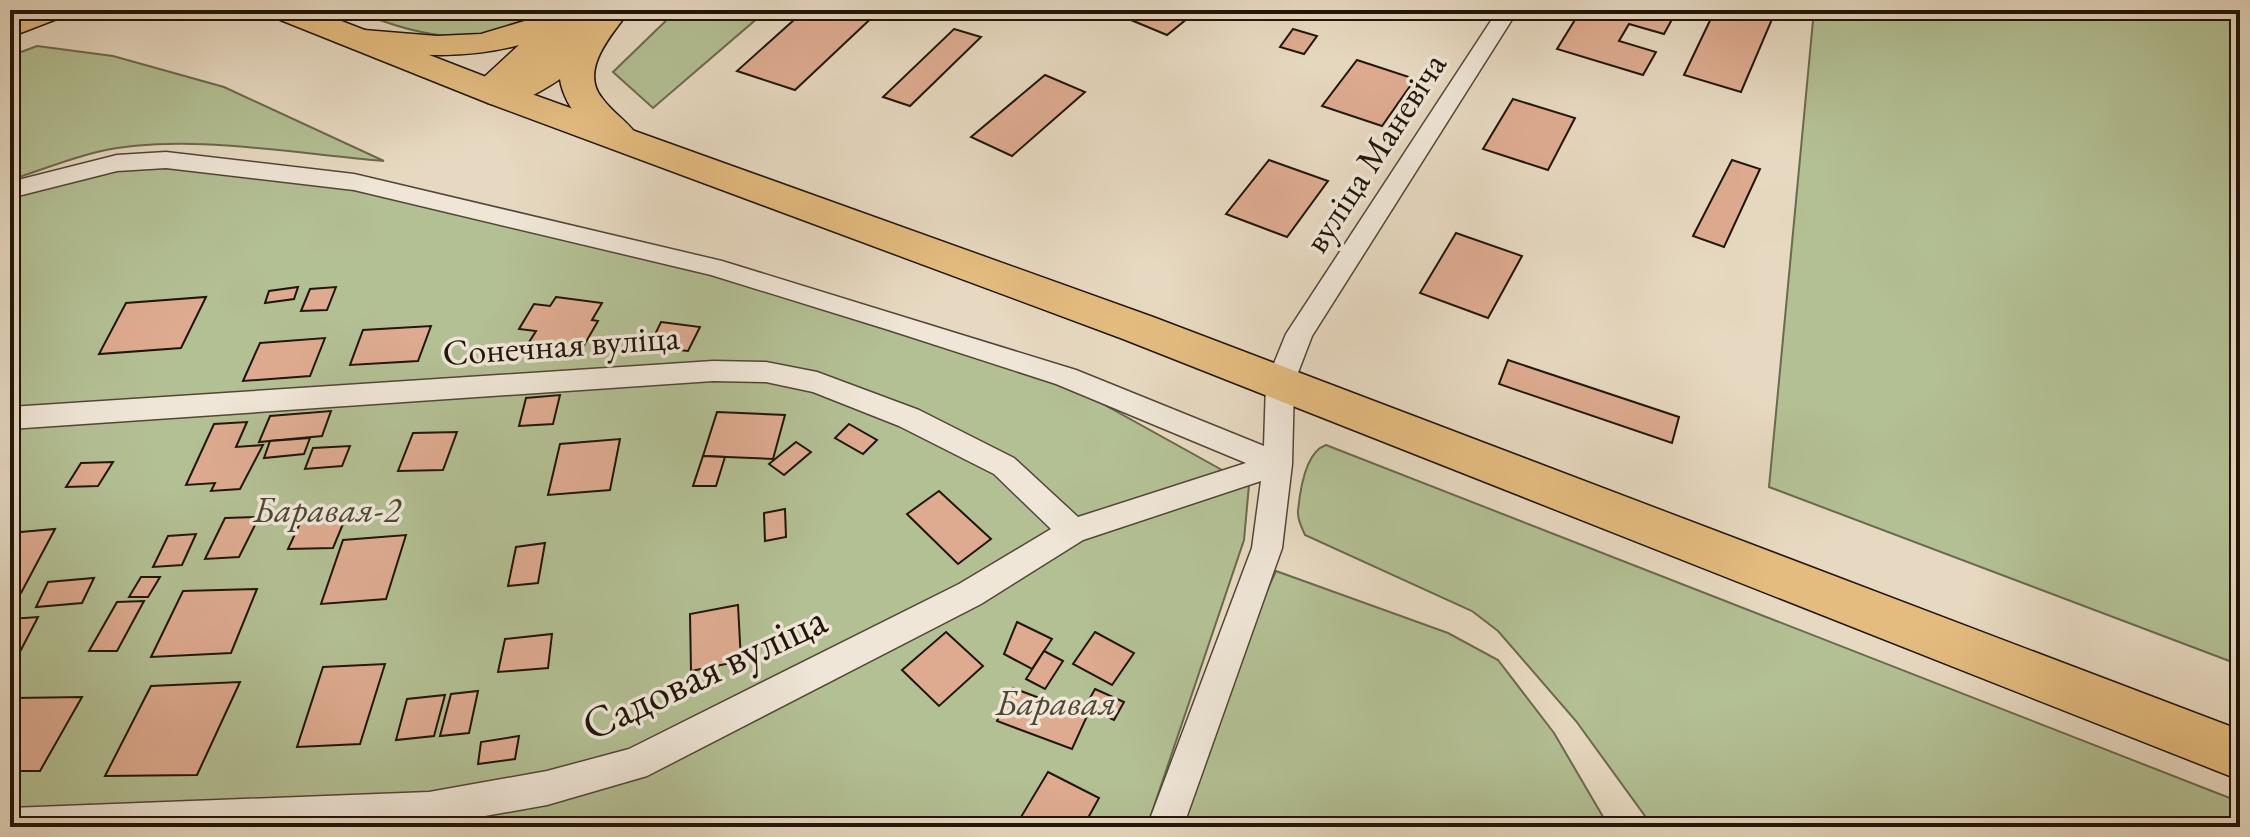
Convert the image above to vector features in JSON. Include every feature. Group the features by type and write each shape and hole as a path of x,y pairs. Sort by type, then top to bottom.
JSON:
{"main road":[{"path":"10,27 51,10"},
{"path":"284,10 500,95 619,135 1280,383 2240,755"},
{"path":"364,40 449,48 478,46 505,41 596,12"},
{"path":"500,95 530,86 540,78 596,12"},
{"path":"596,12 575,72 577,85 586,102 619,135"}],"street":[{"name":"вуліца Маневіча","path":"1165,827 1267,548 1278,464 1280,383 1299,334 1508,10"},
{"path":"10,190 117,163 166,160 354,182 713,267 884,319 1066,377 1278,464"},
{"name":"Сонечная вуліца","path":"10,418 713,371 766,372 830,387 909,418 1004,466 1073,531"},
{"name":"Садовая вуліца","path":"10,825 429,809 547,788 635,764 970,594 1073,531 1278,464"}],"green space":[{"path":"354,10 560,10 506,31 457,37 408,29"},
{"path":"677,10 767,10 653,108 613,72"},
{"path":"1814,10 2240,10 2240,665 1769,487"},
{"path":"37,46 113,56 224,87 384,161 239,146 165,144 97,152 10,180 10,56"},
{"name":"Баравая-2","path":"160,167 348,188 713,273 1065,383 1249,485 1244,540 1147,827 10,827 10,197 107,172"},
{"path":"1326,445 2240,802 2240,827 1653,827 1576,721 1498,631 1472,611 1305,535 1298,514 1302,483 1313,455"},
{"path":"1276,571 1448,633 1498,660 1554,733 1609,827 1159,827"}],"building":[{"path":"805,10 880,10 795,90 737,71"},
{"path":"1107,10 1198,10 1167,35"},
{"path":"1581,10 1676,12 1664,34 1629,24 1619,41 1656,52 1643,75 1557,49"},
{"path":"1715,10 1748,10 1773,17 1741,92 1684,75"},
{"path":"954,29 981,37 910,106 883,97"},
{"path":"1293,29 1317,36 1304,54 1280,47"},
{"path":"1357,60 1415,79 1382,126 1322,106"},
{"path":"1045,75 1085,92 1012,156 971,137"},
{"path":"1513,99 1575,118 1548,170 1483,149"},
{"path":"1269,160 1328,181 1287,237 1226,214"},
{"path":"1732,160 1760,169 1724,247 1693,236"},
{"path":"1456,233 1522,256 1488,318 1420,293"},
{"path":"298,287 294,299 265,303 269,291"},
{"path":"336,287 327,310 301,311 310,289"},
{"path":"206,297 181,348 99,354 126,303"},
{"path":"556,297 602,303 592,320 598,321 579,354 526,347 536,331 519,329 534,304 550,306"},
{"path":"661,322 700,327 688,351 649,347"},
{"path":"431,326 418,361 350,365 363,330"},
{"path":"325,338 310,376 243,381 260,343"},
{"path":"1508,360 1679,417 1672,443 1499,384"},
{"path":"560,395 553,424 519,426 526,398"},
{"path":"331,411 322,436 259,442 270,416"},
{"path":"717,412 785,415 773,459 703,456"},
{"path":"247,422 236,447 263,445 240,489 211,491 215,483 186,485 214,424"},
{"path":"849,424 877,440 863,454 835,438"},
{"path":"457,432 443,470 398,471 413,433"},
{"path":"310,438 304,454 264,458 270,441"},
{"path":"620,439 610,490 548,495 560,444"},
{"path":"796,442 811,452 784,475 769,464"},
{"path":"350,446 342,466 305,469 313,448"},
{"path":"703,456 725,457 716,486 693,486"},
{"path":"113,462 98,486 66,487 81,463"},
{"path":"939,491 991,539 958,564 907,514"},
{"path":"785,509 786,537 765,541 764,513"},
{"path":"259,517 239,557 205,559 225,518"},
{"path":"345,519 333,548 288,549 301,521"},
{"path":"55,529 21,593 10,594 10,533"},
{"path":"196,534 182,565 153,567 168,536"},
{"path":"406,535 386,599 321,604 343,540"},
{"path":"545,543 538,583 508,586 516,547"},
{"path":"141,577 160,577 148,597 129,597"},
{"path":"94,578 82,603 36,607 48,582"},
{"path":"257,589 231,653 151,657 183,591"},
{"path":"144,601 117,651 89,651 117,602"},
{"path":"738,605 741,661 691,671 690,614"},
{"path":"38,617 10,671 10,619"},
{"path":"1017,622 1052,639 1032,669 1004,654"},
{"path":"946,632 983,666 939,706 902,670"},
{"path":"1095,632 1134,653 1112,685 1073,664"},
{"path":"552,634 548,668 498,672 505,639"},
{"path":"1044,651 1063,661 1045,689 1026,679"},
{"path":"385,664 360,744 297,747 323,667"},
{"path":"240,682 197,775 105,776 151,686"},
{"path":"1013,688 1087,716 1072,749 997,721"},
{"path":"1095,689 1124,702 1114,720 1085,707"},
{"path":"478,691 469,733 440,736 451,694"},
{"path":"445,695 434,736 396,740 407,699"},
{"path":"82,697 40,771 10,771 10,704 14,698"},
{"path":"519,736 515,759 478,764 481,742"},
{"path":"1048,772 1099,798 1083,827 1015,827"}],"park label":[{"name":"Баравая","path":"1056,702"}]}
